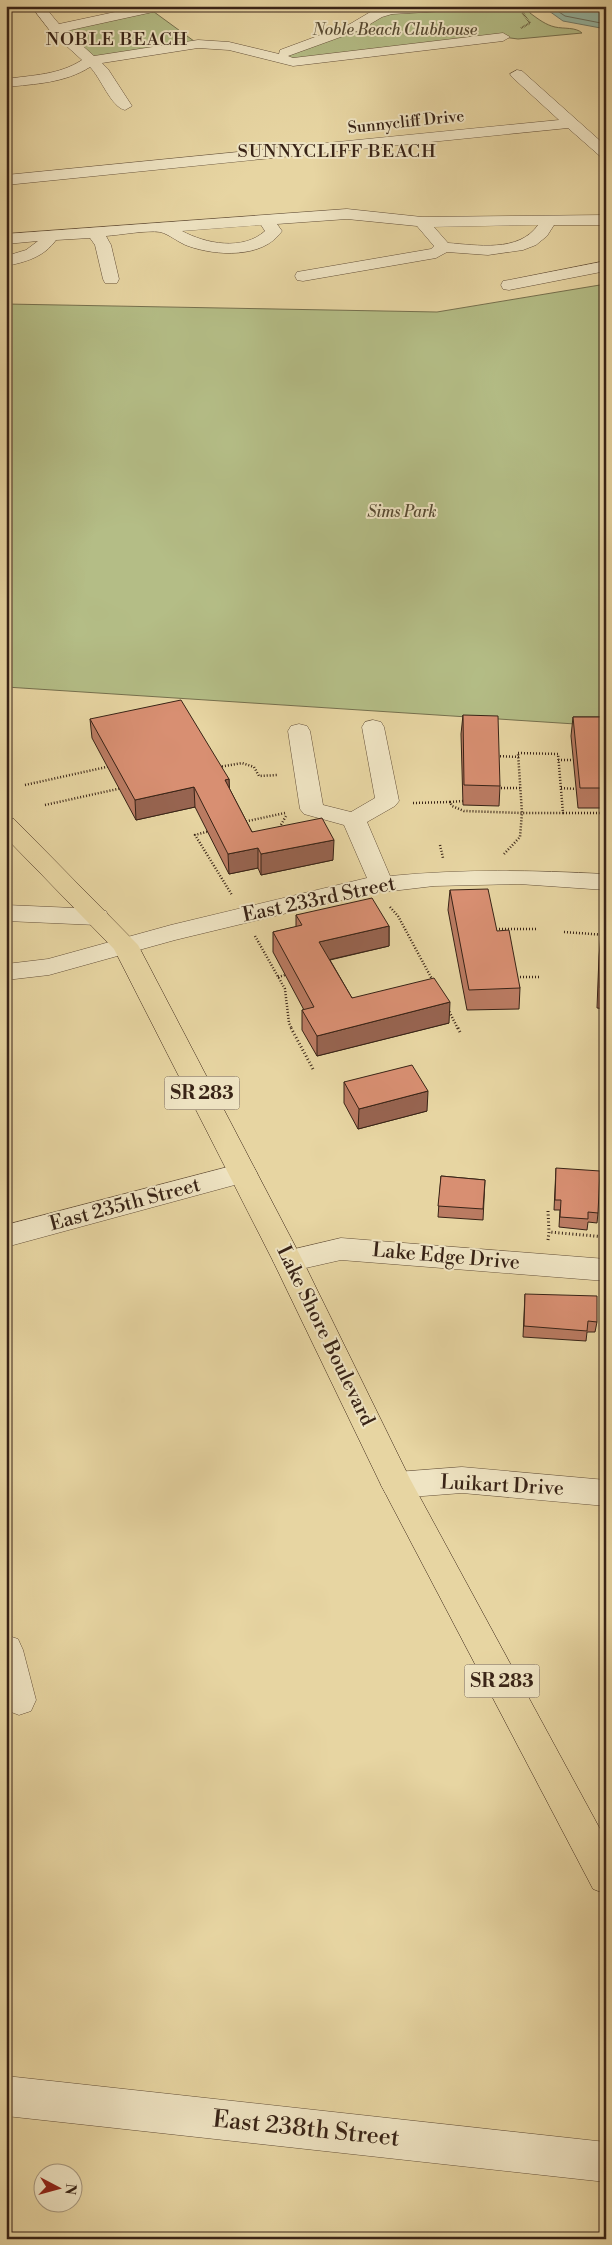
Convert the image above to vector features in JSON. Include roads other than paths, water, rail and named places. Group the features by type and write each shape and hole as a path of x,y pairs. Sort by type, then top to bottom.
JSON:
{"main road":[{"name":"Lake Shore Boulevard","path":"6,824 125,945 288,1262 398,1485 606,1877"}],"street":[{"path":"38,6 56,28 103,72 125,106"},
{"path":"56,28 162,6"},
{"path":"274,57 355,27 377,14 391,10 462,6"},
{"path":"6,83 73,72 90,61 198,44 228,46 293,62 503,38"},
{"path":"517,74 606,154"},
{"name":"Sunnycliff Drive","path":"6,180 571,123"},
{"path":"6,239 347,214 422,222 606,220"},
{"path":"164,227 181,238 202,246 219,249 254,245 266,240 274,231 265,220"},
{"path":"303,276 436,253 443,247 500,249 523,246 536,239 545,230 550,220"},
{"path":"422,222 443,247"},
{"path":"95,232 103,245 111,279"},
{"path":"6,260 24,258 47,244 51,236"},
{"path":"509,285 606,266"},
{"path":"299,730 312,809 354,820 387,801 373,727"},
{"path":"354,820 383,894"},
{"name":"East 233rd Street","path":"6,972 49,968 125,945 366,886 383,894 434,879 519,877 606,882"},
{"path":"6,913 97,917"},
{"name":"East 235th Street","path":"8,1231 243,1173"},
{"name":"Lake Edge Drive","path":"288,1262 341,1249 606,1270"},
{"name":"Luikart Drive","path":"398,1485 462,1480 606,1493"},
{"path":"6,1650 19,1700"},
{"name":"East 238th Street","path":"6,2096 606,2162"}],"water":[{"path":"542,6 606,6 606,29 563,21"}],"district":[{"name":"NOBLE BEACH","path":"117,39"},
{"name":"SUNNYCLIFF BEACH","path":"337,151"}],"park label":[{"name":"Noble Beach Clubhouse","path":"395,30"},
{"name":"Sims Park","path":"402,512"}]}
